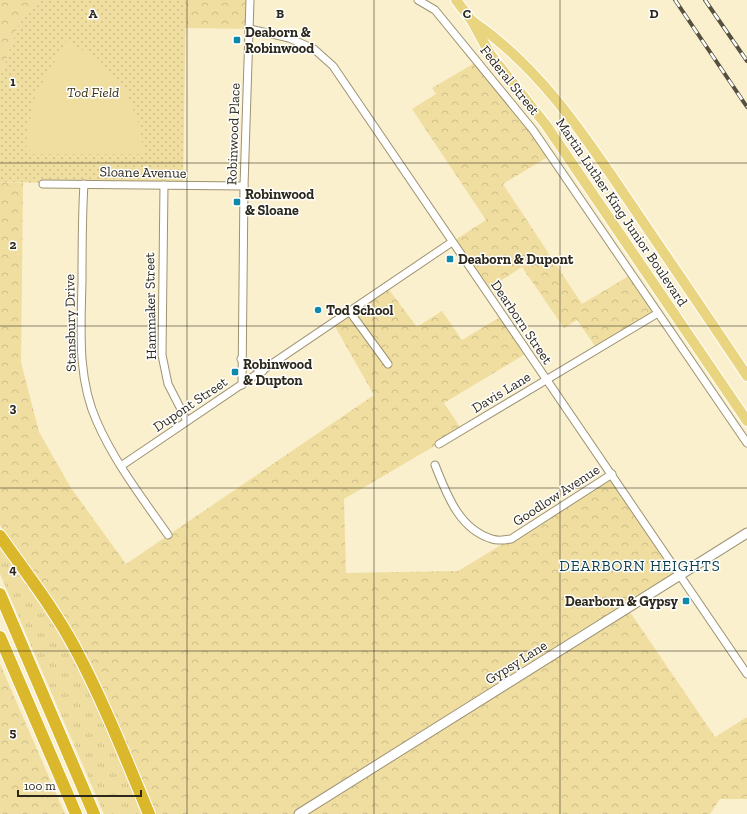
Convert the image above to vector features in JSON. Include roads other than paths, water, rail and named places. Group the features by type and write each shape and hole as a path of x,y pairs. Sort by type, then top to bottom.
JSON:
{"highway":[{"path":"0,536 59,620 76,649 105,710 149,814"},
{"path":"0,594 94,814"},
{"path":"0,637 76,814"}],"main road":[{"name":"Martin Luther King Junior Boulevard","path":"459,2 472,21 490,54 546,125 747,420"},
{"name":"Martin Luther King Junior Boulevard","path":"472,21 497,38 514,53 565,110 613,178 747,376"},
{"name":"Gypsy Lane","path":"299,814 747,533"}],"street":[{"path":"250,0 250,29"},
{"name":"Federal Street","path":"418,0 435,10 533,130 747,443"},
{"name":"Robinwood Place","path":"242,384 241,359 244,186 250,29"},
{"name":"Dearborn Street","path":"250,29 289,38 314,49 332,66 546,380 612,474 747,674"},
{"name":"Sloane Avenue","path":"43,184 244,186"},
{"name":"Stansbury Drive","path":"84,184 81,338 83,370 87,393 96,421 121,466 168,535"},
{"name":"Hammaker Street","path":"164,185 162,355 168,384 187,421"},
{"name":"Dupont Street","path":"121,466 452,242"},
{"path":"350,312 388,364"},
{"name":"Davis Lane","path":"439,444 658,313"},
{"path":"241,359 262,371"},
{"name":"Goodlow Avenue","path":"435,465 458,514 471,530 493,540 511,539 612,474"}],"railway":[{"path":"675,0 747,107"},
{"path":"705,0 747,61"}],"place":[{"name":"Deaborn & Robinwood","path":"237,40"},
{"name":"Robinwood & Sloane","path":"237,202"},
{"name":"Deaborn & Dupont","path":"450,259"},
{"name":"Tod School","path":"318,310"},
{"name":"Robinwood & Dupton","path":"235,372"},
{"name":"Dearborn & Gypsy","path":"686,601"}],"district":[{"name":"DEARBORN HEIGHTS","path":"640,566"}],"park label":[{"name":"Tod Field","path":"93,92"}]}
